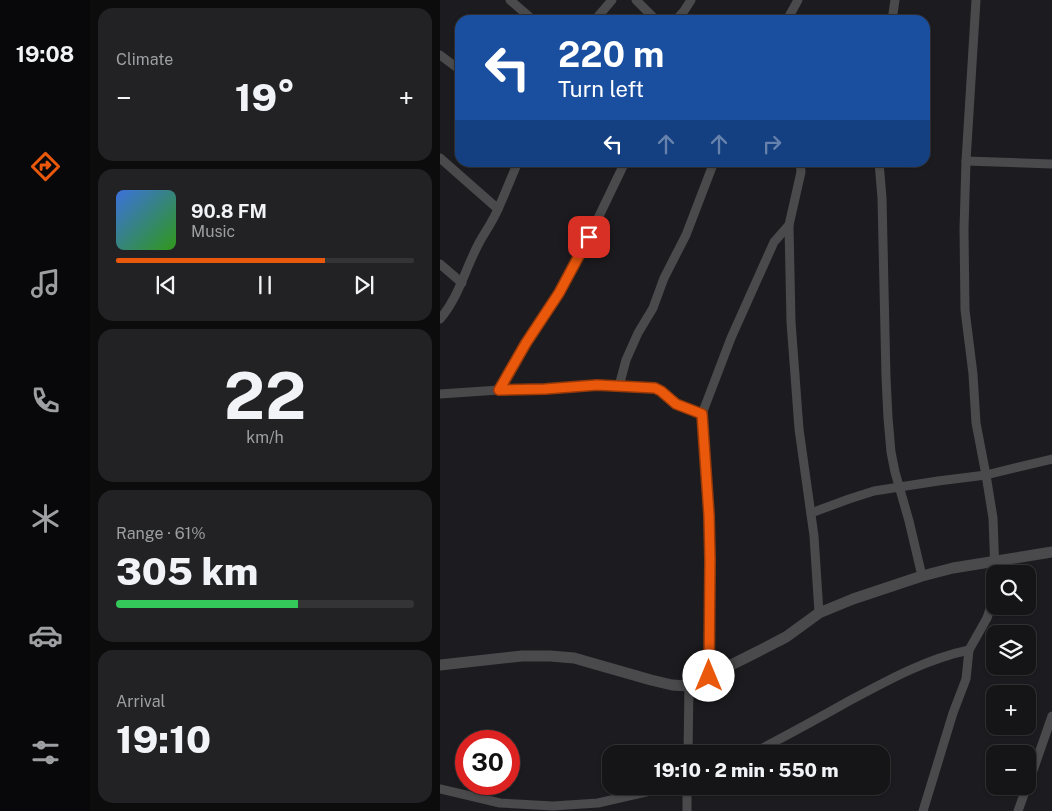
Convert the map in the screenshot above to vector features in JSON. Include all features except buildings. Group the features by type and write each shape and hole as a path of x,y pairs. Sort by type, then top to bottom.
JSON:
{"street":[{"path":"510,0 527,15"},
{"path":"599,15 612,0"},
{"path":"636,0 651,15"},
{"path":"680,15 691,0"},
{"path":"790,15 798,0"},
{"path":"892,15 894,0"},
{"path":"976,0 966,160 964,229 966,310 976,423 993,518 995,565"},
{"path":"440,55 455,66"},
{"path":"440,158 498,209"},
{"path":"966,160 1052,164"},
{"path":"440,319 447,311 462,283 516,167"},
{"path":"499,390 526,343 559,293 589,237 623,167"},
{"path":"619,386 626,360 653,308 664,278 686,236 712,167"},
{"path":"800,167 789,225 791,322 800,429 814,536 819,613"},
{"path":"879,167 882,198 888,418 891,452 922,576"},
{"path":"709,676 709,533 702,414 731,338 774,242 789,225"},
{"path":"440,264 462,283"},
{"path":"440,394 597,385 655,388 676,404 702,414"},
{"path":"811,513 874,491 986,475 1052,460"},
{"path":"440,665 522,656 574,658 672,685 690,686 786,637 819,613 853,599 922,576 953,568 1052,552"},
{"path":"923,811 953,714 966,679 969,650 987,615"},
{"path":"769,745 886,681 953,653 969,650"},
{"path":"688,745 690,686"},
{"path":"1036,765 1048,738 1052,716"},
{"path":"440,789 500,803 552,806 598,803 633,795"},
{"path":"687,795 687,811"},
{"path":"1018,811 1024,795"}],"route":[{"path":"589,237 559,293 526,343 499,390 597,385 655,388 676,404 702,414 709,515 709,676"}]}
